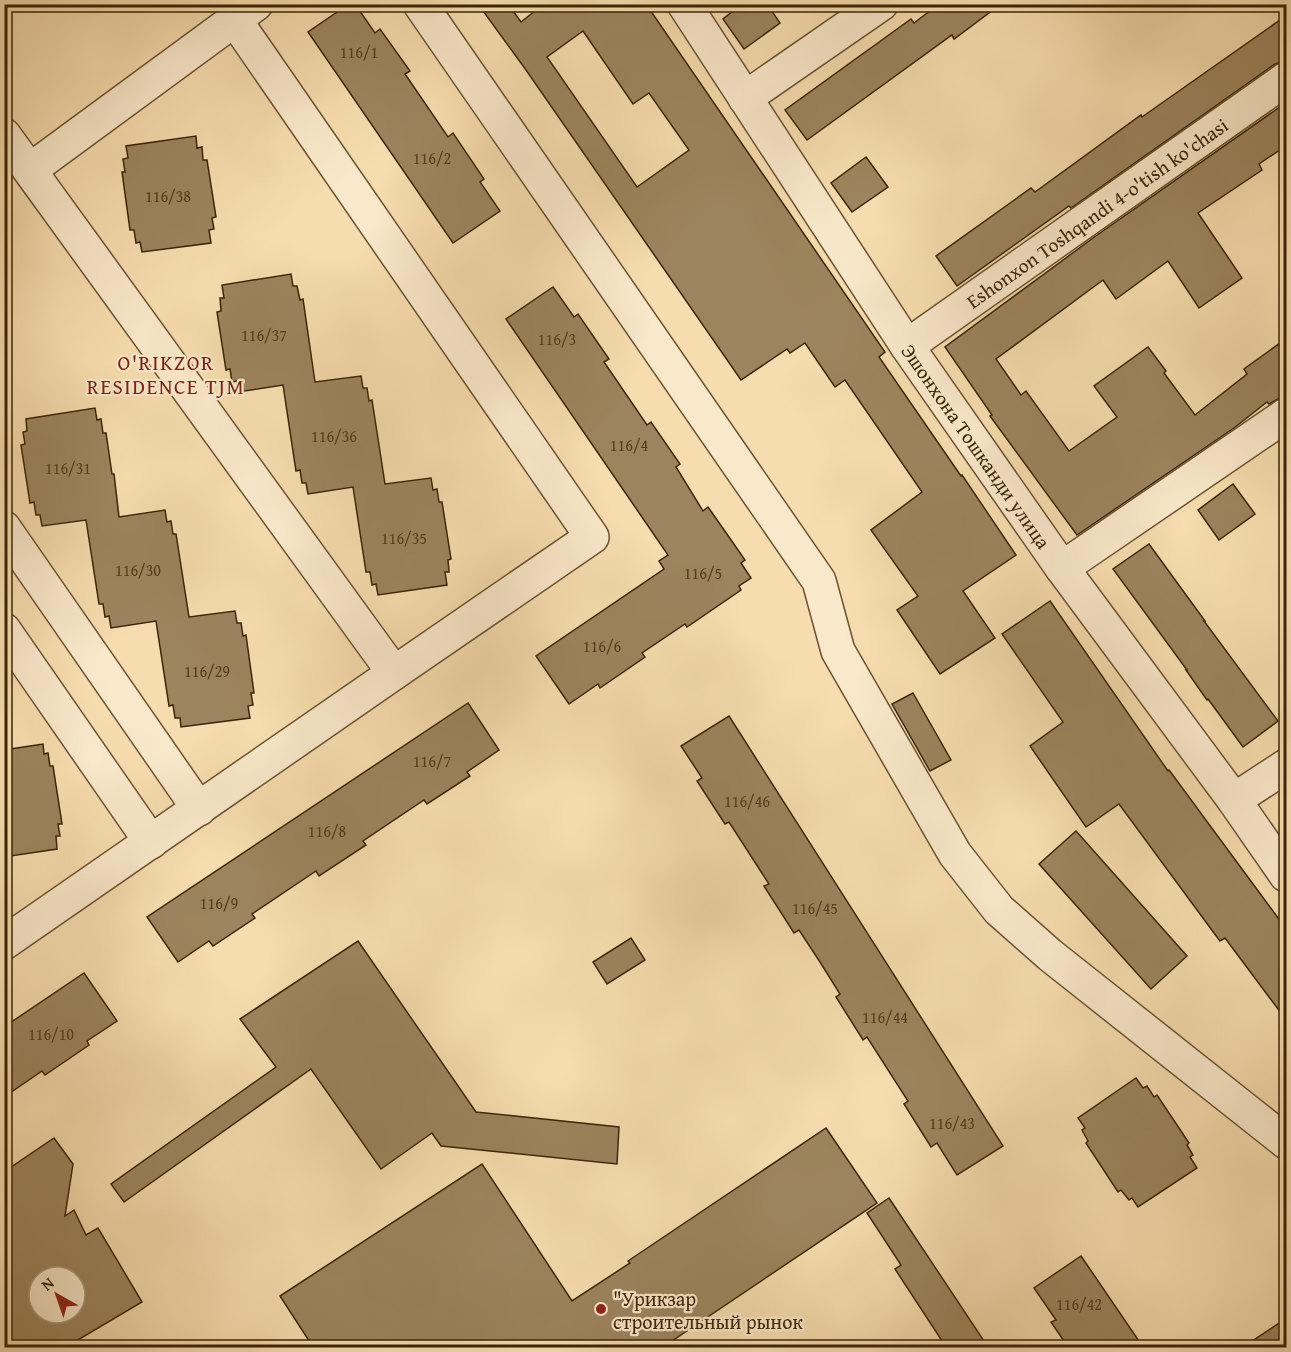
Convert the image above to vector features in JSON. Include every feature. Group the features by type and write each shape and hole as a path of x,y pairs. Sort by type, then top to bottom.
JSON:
{"street":[{"path":"420,4 819,581 838,651 955,854 999,910 1050,956 1287,1142"},
{"name":"Эшонхона Тошканди улица","path":"684,4 907,346 1062,567 1287,875"},
{"path":"745,98 881,4"},
{"path":"4,943 592,537 246,12 30,170"},
{"name":"Eshonxon Toshqandi 4-o'tish ko'chasi","path":"907,346 1287,79"},
{"path":"4,135 394,674"},
{"path":"1062,567 1287,415"},
{"path":"4,528 200,808"},
{"path":"4,630 151,842"},
{"path":"1234,800 1287,766"}],"building":[{"path":"349,4 355,4 375,33 380,29 410,71 405,74 448,137 453,133 484,179 480,182 500,211 453,243 308,32"},
{"path":"478,4 508,4 521,22 544,4 646,4 885,352 879,357 1016,555 963,591 995,638 940,674 897,610 918,596 871,530 922,492 845,380 835,387 805,343 790,353 787,349 741,380","holes":["583,31 633,104 649,93 689,150 637,187 547,57"]},
{"path":"742,4 767,4 780,23 744,49 723,19"},
{"path":"939,4 1001,4 954,39 952,35 807,140 785,110 911,19 914,23"},
{"path":"1287,15 1287,61 1275,64 957,286 936,256 1031,188 1035,192 1141,115 1142,117"},
{"path":"1287,102 1287,145 1259,164 1262,170 1198,213 1242,278 1199,308 1168,261 1116,299 1103,280 996,359 1021,395 1026,391 1069,451 1117,417 1094,386 1148,347 1195,415 1247,374 1244,369 1287,338 1287,394 1269,404 1267,402 1234,428 1077,535 990,416 992,415 945,347 1093,238"},
{"path":"196,136 197,148 202,147 203,160 207,160 216,217 212,218 214,229 209,230 211,243 142,252 140,242 136,243 134,230 130,230 122,172 125,172 123,159 128,158 126,146"},
{"path":"866,157 888,187 852,212 831,183"},
{"path":"291,274 293,286 297,286 300,300 303,299 315,382 361,376 363,388 367,388 369,401 372,400 385,484 431,478 433,490 437,489 439,502 442,502 451,559 448,560 449,572 445,572 447,585 378,595 376,584 372,585 370,572 366,572 353,487 308,494 306,483 302,483 300,470 296,471 283,385 238,392 237,381 232,382 230,369 226,370 217,312 221,311 220,298 224,298 222,285"},
{"path":"553,287 574,317 578,314 609,359 604,362 647,425 651,422 680,464 676,467 703,511 708,507 745,560 741,563 751,578 739,586 741,590 687,627 685,624 642,653 645,657 600,688 598,684 569,704 536,656 664,569 659,561 668,555 506,319"},
{"path":"95,408 97,420 101,419 103,433 106,433 119,517 165,510 167,522 171,521 173,534 176,534 189,617 235,611 237,623 241,623 243,636 246,635 254,693 251,693 253,705 248,706 250,718 181,727 180,718 175,718 173,705 169,706 156,621 111,628 109,616 105,617 103,604 99,604 86,520 42,526 40,515 36,515 34,502 30,503 21,445 25,444 23,432 27,431 26,419"},
{"path":"1233,484 1255,514 1219,540 1198,510"},
{"path":"1149,544 1278,721 1243,747 1113,569"},
{"path":"1050,601 1168,771 1287,930 1287,1021 1225,938 1220,941 1119,804 1086,827 1030,746 1063,722 1002,634"},
{"path":"913,693 951,760 930,771 892,704"},
{"path":"468,703 499,750 467,772 470,776 427,804 424,800 363,841 366,845 319,876 316,871 252,914 255,918 213,946 209,941 178,962 147,917"},
{"path":"729,716 1003,1146 957,1175 937,1143 931,1147 904,1104 908,1101 867,1037 863,1040 836,997 840,994 820,962 799,930 794,933 764,886 769,884 729,822 725,824 697,781 702,778 681,746"},
{"path":"43,744 44,754 48,753 50,766 53,766 62,824 58,824 60,836 56,836 57,849 4,857 4,750"},
{"path":"1076,831 1187,956 1151,989 1039,864"},
{"path":"631,938 645,960 607,984 593,962"},
{"path":"358,941 476,1112 619,1127 617,1164 441,1146 432,1133 381,1169 311,1069 124,1202 111,1184 276,1067 240,1019"},
{"path":"84,973 117,1021 87,1041 89,1045 45,1075 42,1071 4,1097 4,1027"},
{"path":"1136,1078 1143,1088 1147,1086 1154,1097 1157,1095 1189,1143 1187,1145 1193,1155 1190,1157 1197,1168 1138,1207 1132,1198 1129,1200 1121,1190 1118,1192 1086,1143 1088,1141 1082,1130 1085,1128 1078,1118"},
{"path":"826,1128 877,1203 663,1347 313,1347 280,1296 482,1164 572,1301"},
{"path":"54,1138 73,1164 65,1216 74,1210 86,1235 98,1228 142,1302 66,1347 4,1347 4,1172"},
{"path":"889,1198 988,1347 946,1347 895,1269 901,1265 867,1213"},
{"path":"1081,1256 1143,1347 1068,1347 1051,1322 1056,1320 1034,1288"},
{"path":"1287,1318 1287,1347 1243,1347"}],"place":[{"name":"\"Урикзар строительный рынок","path":"601,1309"}],"district":[{"name":"O'RIKZOR RESIDENCE TJM","path":"166,374"}]}
